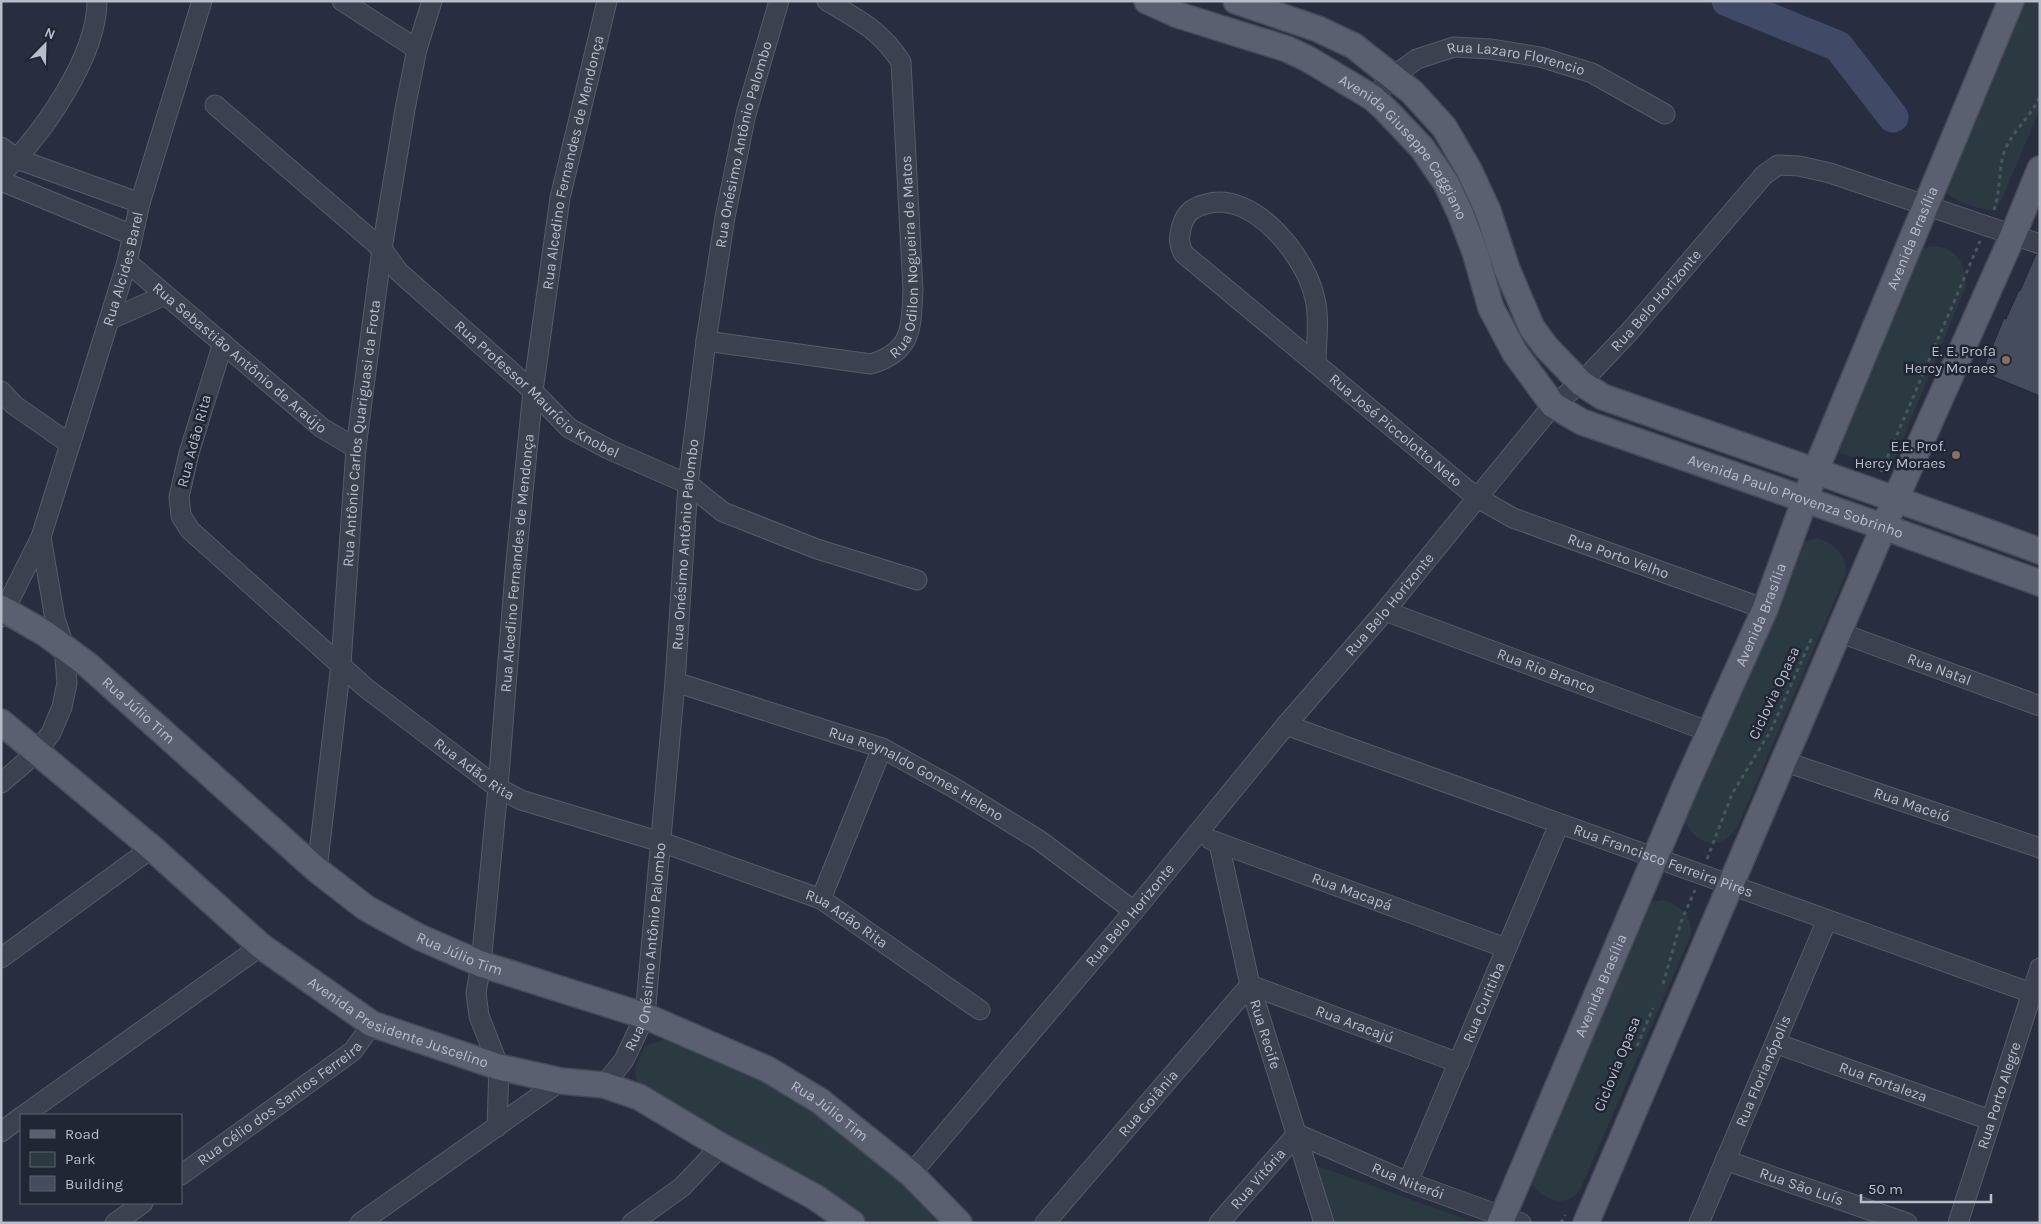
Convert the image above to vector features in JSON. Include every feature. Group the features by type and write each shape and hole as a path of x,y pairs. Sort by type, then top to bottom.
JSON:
{"main road":[{"name":"Avenida Giuseppe Caggiano","path":"1147,1 1178,15 1287,49 1308,59 1373,98 1422,148 1446,183 1475,252 1491,308 1516,353 1553,405"},
{"name":"Avenida Giuseppe Caggiano","path":"1236,1 1318,29 1354,46 1412,92 1444,127 1469,170 1488,211 1507,269 1532,328 1547,348 1581,383"},
{"name":"Avenida Brasília","path":"1508,1221 1655,857 1765,609 1815,472 2010,1"},
{"path":"1577,1215 1730,885 1784,761 1827,629 1884,527 2013,235 2040,169"},
{"name":"Avenida Paulo Provenza Sobrinho","path":"1581,383 1603,397 1815,472 1896,498 2040,551"},
{"name":"Avenida Paulo Provenza Sobrinho","path":"1553,405 1582,422 2040,583"},
{"name":"Rua Júlio Tim","path":"2,612 64,646 96,672 317,870 366,908 419,937 481,964 645,1016 767,1069 820,1101 911,1174 959,1223"},
{"name":"Avenida Presidente Juscelino","path":"1,722 152,848 261,946 372,1024 500,1067 561,1081 604,1085 639,1097 721,1146 814,1197 852,1223"}],"street":[{"name":"Rua Alcides Barel","path":"2,612 41,537 127,262 140,203 202,1"},
{"path":"342,1 417,49"},
{"name":"Rua Antônio Carlos Quariguasi da Frota","path":"317,870 341,664 356,448 382,249 417,49 432,1"},
{"name":"Rua Alcedino Fernandes de Mendonça","path":"497,1127 500,1067 484,1031 476,993 481,964 498,788 515,572 533,391 560,198 606,1"},
{"name":"Rua Onésimo Antônio Palombo","path":"604,1085 624,1060 645,1016 675,682 688,484 706,341 725,217 746,114 779,1"},
{"name":"Rua Odilon Nogueira de Matos","path":"706,341 871,364 888,359 903,345 911,328 914,290 901,62 891,46 866,23 827,1"},
{"path":"1,174 18,159 56,108 78,67 92,32 97,5"},
{"name":"Rua Lazaro Florencio","path":"1373,98 1392,77 1417,59 1454,47 1491,49 1540,58 1592,73 1666,114"},
{"name":"Rua Professor Maurício Knobel","path":"215,105 382,249 399,272 533,391 569,428 608,449 688,484 723,512 817,549 917,580"},
{"path":"1,147 18,159 140,203"},
{"name":"Rua Belo Horizonte","path":"911,1174 1134,911 1286,725 1385,611 1476,497 1553,405 1581,383 1630,330 1764,175 1778,165 1800,166 1830,173 1927,204"},
{"path":"1,181 132,235"},
{"name":"Rua José Piccolotto Neto","path":"1316,364 1317,312 1315,298 1311,284 1297,255 1264,220 1242,207 1213,202 1189,211 1183,221 1180,232 1179,245 1184,254 1316,364 1476,497"},
{"path":"1927,204 2040,244"},
{"name":"Rua Sebastião Antônio de Araújo","path":"127,262 322,428 356,448"},
{"path":"109,320 165,295"},
{"name":"Rua Adão Rita","path":"223,343 189,454 179,497 181,516 190,530 366,688 498,788 521,800 661,842 820,898 980,1010"},
{"path":"1,391 14,405 70,444"},
{"name":"Rua Porto Velho","path":"1476,497 1513,518 1765,609"},
{"name":"Rua Alcides Barel","path":"1,783 36,753 51,733 62,707 67,683 64,646 55,619 41,537"},
{"name":"Rua Rio Branco","path":"1385,611 1710,732"},
{"name":"Rua Natal","path":"1827,629 2040,706"},
{"name":"Rua Reynaldo Gomes Heleno","path":"675,682 882,748 956,789 1040,840 1134,911"},
{"name":"Rua Francisco Ferreira Pires","path":"1286,725 2036,994"},
{"path":"820,898 882,748"},
{"name":"Rua Maceió","path":"1784,761 2040,848"},
{"name":"Rua Curitiba","path":"1408,1182 1559,824"},
{"name":"Rua Macapá","path":"1199,833 1219,844 1506,948"},
{"name":"Rua Recife","path":"1219,844 1250,985 1324,1223"},
{"path":"1,958 152,848"},
{"name":"Rua Florianópolis","path":"1698,1223 1828,920"},
{"path":"26,1114 261,946"},
{"name":"Rua Porto Alegre","path":"1958,1223 1990,1120 2036,994 2040,968"},
{"name":"Rua Aracajú","path":"1250,985 1459,1063"},
{"name":"Rua Goiânia","path":"1045,1223 1250,985"},
{"name":"Rua Célio dos Santos Ferreira","path":"182,1174 353,1051 372,1024"},
{"name":"Rua Fortaleza","path":"1775,1043 1990,1120"},
{"path":"360,1223 561,1081"},
{"path":"1,1132 20,1118"},
{"name":"Rua Niterói","path":"1297,1134 1408,1182 1508,1221"},
{"name":"Rua Vitória","path":"1219,1223 1297,1134"},
{"path":"632,1223 682,1187 721,1146"},
{"name":"Rua São Luís","path":"1724,1160 1907,1223"},
{"path":"115,1223 141,1204"}],"path":[{"path":"1993,212 2000,190 2001,166 2005,152 2016,131 2030,115 2040,96"},
{"path":"1878,478 1975,254"},
{"name":"Ciclovia Opasa","path":"1704,865 1732,794 1771,730 1827,629"},
{"path":"1660,992 1672,958 1681,922 1698,884"},
{"name":"Ciclovia Opasa","path":"1634,1053 1657,1000"},
{"path":"1562,1223 1577,1215"}],"green space":[{"path":"2020,1 2040,1 2040,109 2001,201 1992,210 1985,209 1958,201 1941,188"},
{"path":"1933,246 1947,249 1957,257 1964,271 1966,286 1893,463 1886,469 1840,453 1833,442 1919,249"},
{"path":"1817,538 1829,543 1839,551 1846,567 1846,574 1737,828 1722,841 1706,842 1692,832 1683,814 1792,553 1804,542"},
{"path":"1664,900 1685,913 1690,922 1691,935 1580,1190 1572,1197 1564,1200 1551,1199 1539,1192 1526,1176 1640,912 1650,902"},
{"path":"665,1039 700,1050 760,1076 811,1109 889,1170 940,1223 861,1223 722,1130 667,1100 639,1089 635,1072 637,1062 645,1046"},
{"path":"1315,1165 1465,1219 1463,1223 1329,1223"}],"building":[{"path":"2036,254 2040,255 2040,396 1982,372 2004,318 2006,319 2020,291"}],"waterway":[{"path":"1727,1 1838,46 1893,117"}],"place":[{"name":"E. E. Profª Hercy Moraes","path":"2006,360"},
{"name":"E.E. Prof. Hercy Moraes","path":"1956,455"}]}
